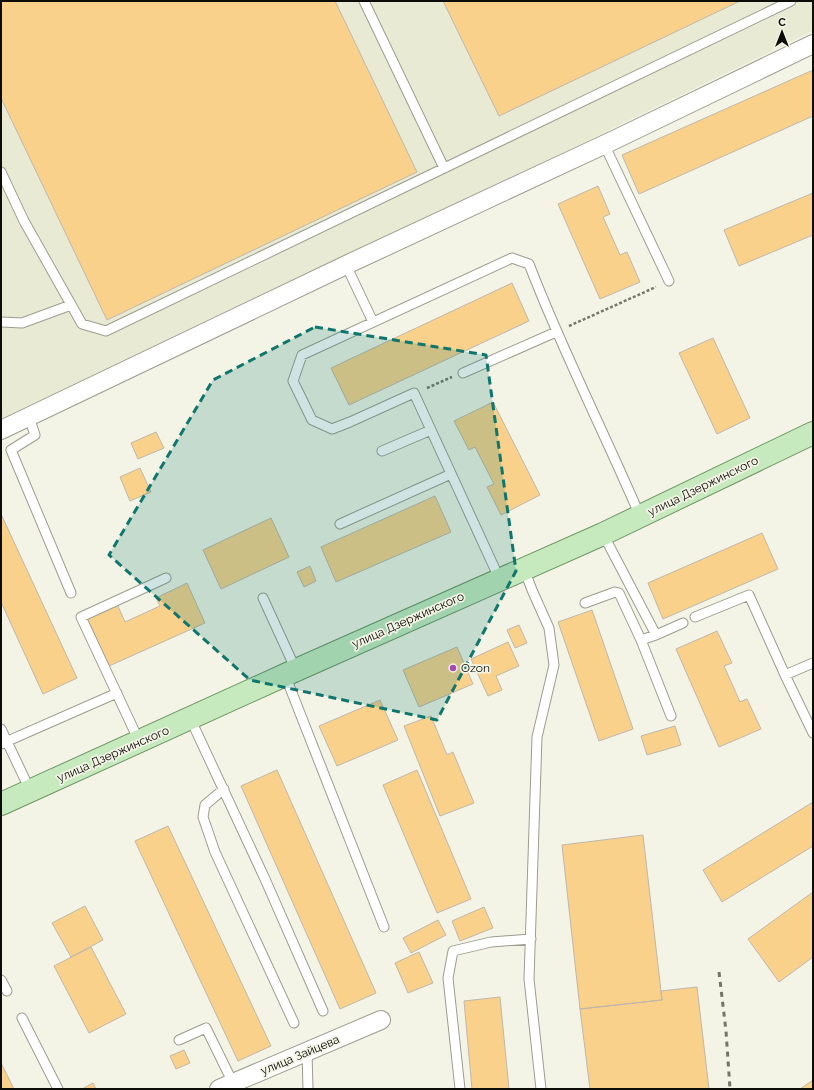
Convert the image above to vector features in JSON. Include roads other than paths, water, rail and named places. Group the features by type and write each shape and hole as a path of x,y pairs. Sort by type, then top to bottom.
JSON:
{"main road":[{"name":"улица Дзержинского","path":"1,804 140,742 290,672 603,534 813,433"}],"street":[{"path":"1,430 813,44"},
{"name":"улица Зайцева","path":"226,1086 381,1020"}],"lane":[{"path":"364,1 444,168"},
{"path":"1,172 24,221 82,324 106,331 791,1"},
{"path":"604,144 670,281"},
{"path":"500,580 414,393 332,429 312,420 293,381 302,355 512,258 528,264 556,332 640,516"},
{"path":"346,265 373,322"},
{"path":"1,322 22,322 71,305"},
{"path":"463,373 556,332"},
{"path":"29,417 35,435 11,450 71,593"},
{"path":"382,451 431,430"},
{"path":"340,524 451,474"},
{"path":"603,534 656,635"},
{"path":"524,569 549,628 554,665 537,737 529,979 541,1089"},
{"path":"140,742 81,617 166,578"},
{"path":"585,603 615,592 618,593 641,640 671,716"},
{"path":"695,617 749,595 784,675 813,733"},
{"path":"263,598 384,927"},
{"path":"641,640 683,623"},
{"path":"784,675 813,663"},
{"path":"4,743 117,693"},
{"path":"190,718 224,789 323,1011"},
{"path":"1,729 4,743 30,790"},
{"path":"224,789 205,805 203,817 215,852 294,1023"},
{"path":"460,1089 448,978 453,951 490,942 531,939"},
{"path":"1,980 7,991"},
{"path":"22,1018 58,1089"},
{"path":"179,1040 206,1028 226,1086"},
{"path":"307,1052 308,1089"}],"railway":[{"path":"719,972 726,1031 730,1089"}],"place":[{"name":"Ozon","path":"453,668"}]}
